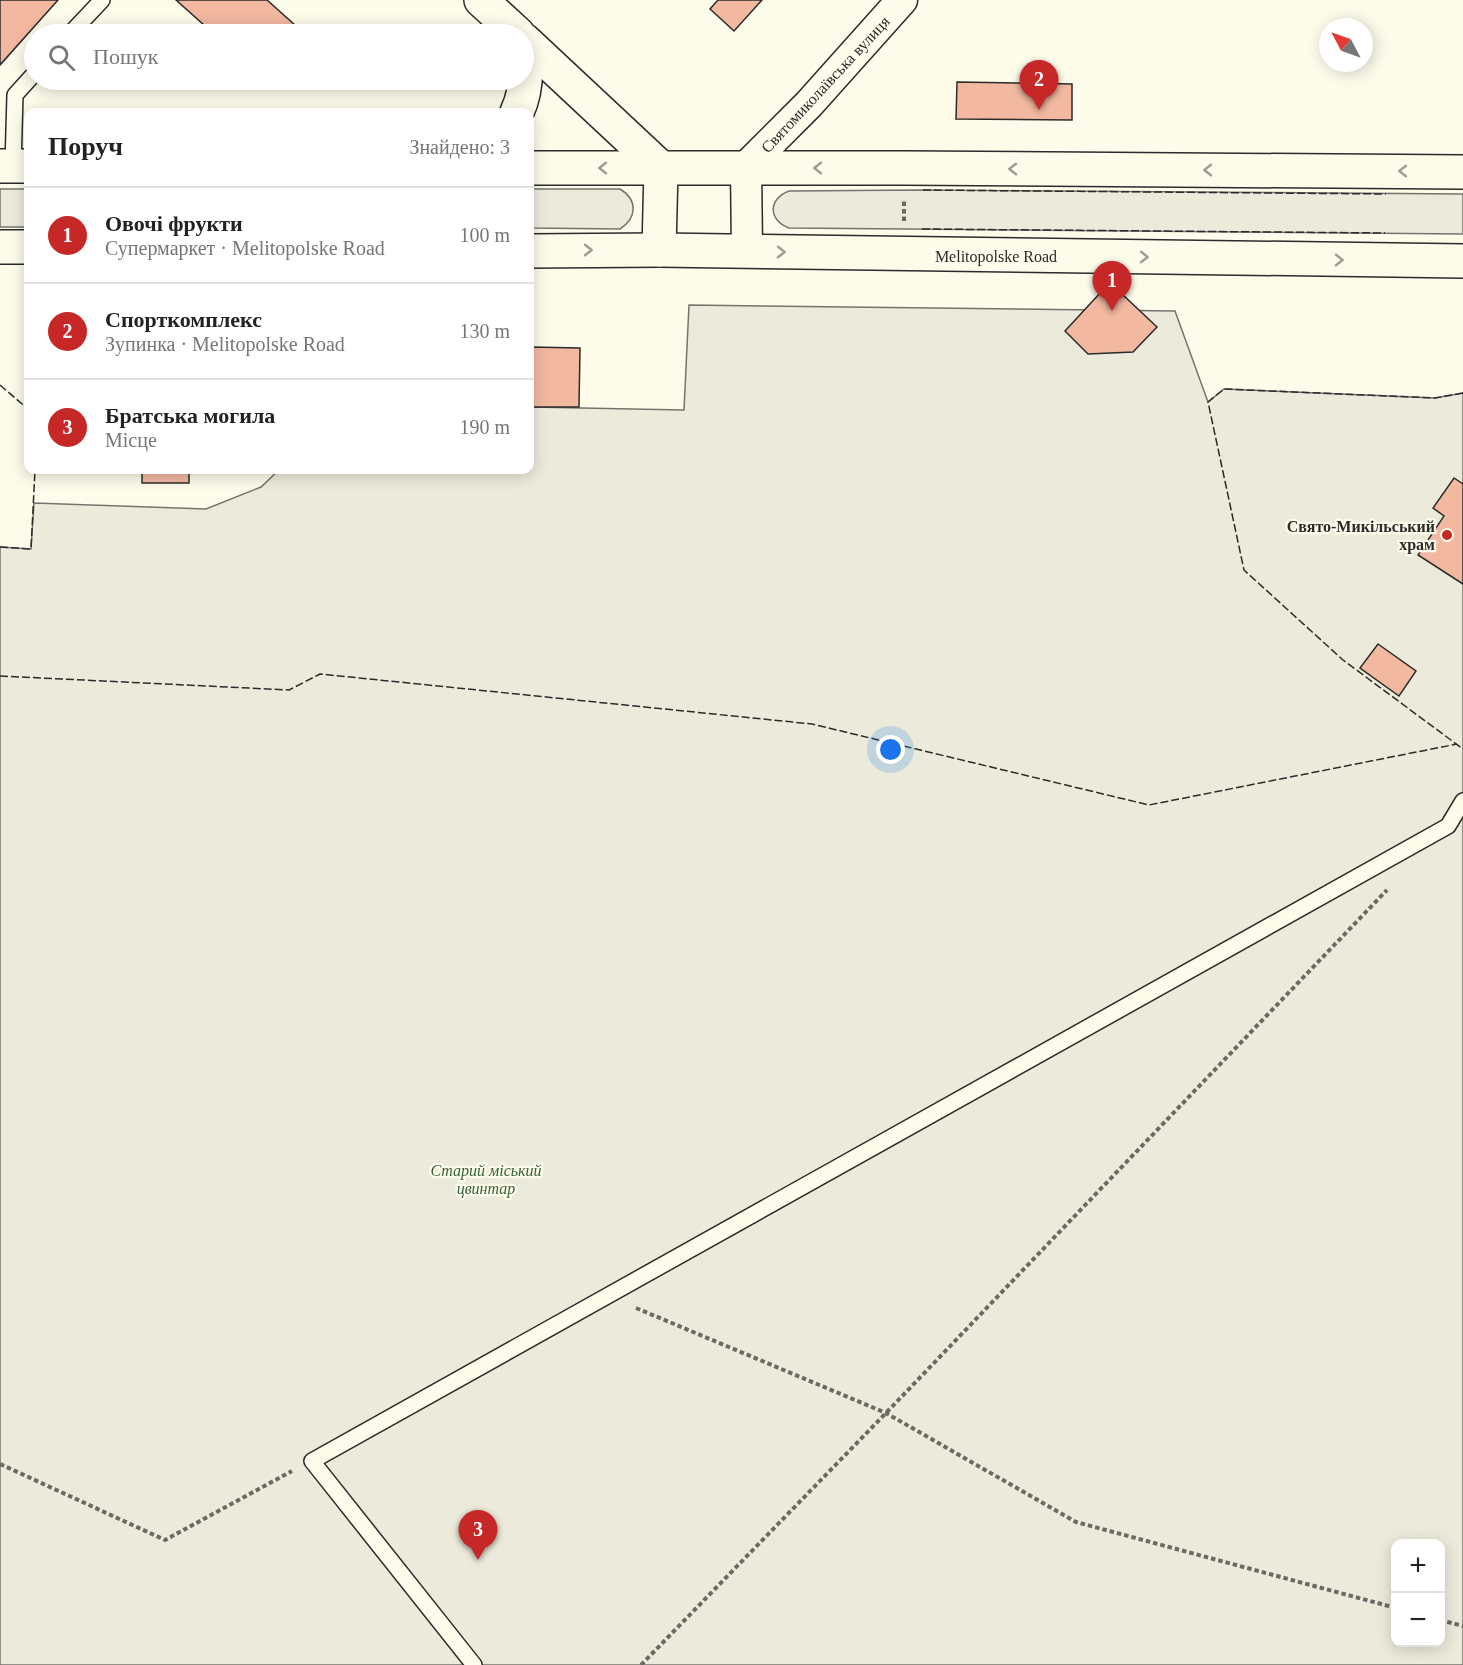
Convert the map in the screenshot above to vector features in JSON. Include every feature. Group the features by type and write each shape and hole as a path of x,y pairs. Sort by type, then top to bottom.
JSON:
{"main road":[{"path":"481,0 507,24"},
{"path":"534,49 662,168 659,250"},
{"path":"519,108 524,90"},
{"path":"534,168 1462,171"},
{"name":"Melitopolske Road","path":"534,251 659,250 1463,261"}],"street":[{"name":"Святомиколаївська вулиця","path":"746,167 809,104 902,0"},
{"path":"746,167 747,251"}],"lane":[{"path":"79,24 102,0"},
{"path":"14,166 15,95 24,85"},
{"path":"474,1665 312,1461 1448,826 1463,801"}],"path":[{"path":"904,168 904,255"},
{"path":"641,1665 1390,887"},
{"path":"607,1296 886,1413 1076,1522 1391,1607"},
{"path":"0,1464 165,1540 312,1461"},
{"path":"1445,1621 1463,1626"}],"green space":[{"path":"0,189 24,189 24,227 0,227"},
{"path":"534,189 620,189 630,198 633,209 630,220 620,229 534,228"},
{"path":"789,191 1463,194 1463,234 789,228 777,220 773,210 777,199"},
{"name":"Старий міський цвинтар","path":"689,305 1175,311 1208,402 1224,389 1435,398 1463,393 1463,1665 0,1665 0,547 31,549 34,503 206,509 261,487 275,474 534,474 534,407 684,410"}],"building":[{"path":"0,0 58,0 37,24 24,24 24,38 0,65"},
{"path":"176,0 267,0 294,24 203,24"},
{"path":"718,0 762,0 734,31 710,9"},
{"path":"957,82 1072,84 1072,120 956,119"},
{"path":"1101,292 1123,295 1157,327 1133,352 1088,354 1065,331"},
{"path":"534,347 580,348 579,407 534,407"},
{"path":"142,474 189,474 189,483 142,483"},
{"name":"Свято-Микільський храм","path":"1454,478 1463,484 1463,584 1418,555 1444,516 1433,508"},
{"path":"1378,644 1416,671 1399,696 1360,668"}],"fence":[{"path":"923,190 1386,194"},
{"path":"922,229 1385,233"},
{"path":"0,385 24,406"},
{"path":"1463,393 1435,398 1224,389 1208,402 1244,570 1343,660 1463,749"},
{"path":"0,547 31,549 35,474"},
{"path":"0,676 289,690 320,674 812,724 1149,805 1457,744"}],"place":[{"name":"Спорткомплекс","path":"1039,110"},
{"name":"Овочі фрукти","path":"1112,311"},
{"name":"Свято-Микільський храм","path":"1447,535"},
{"name":"Братська могила","path":"478,1560"}]}
